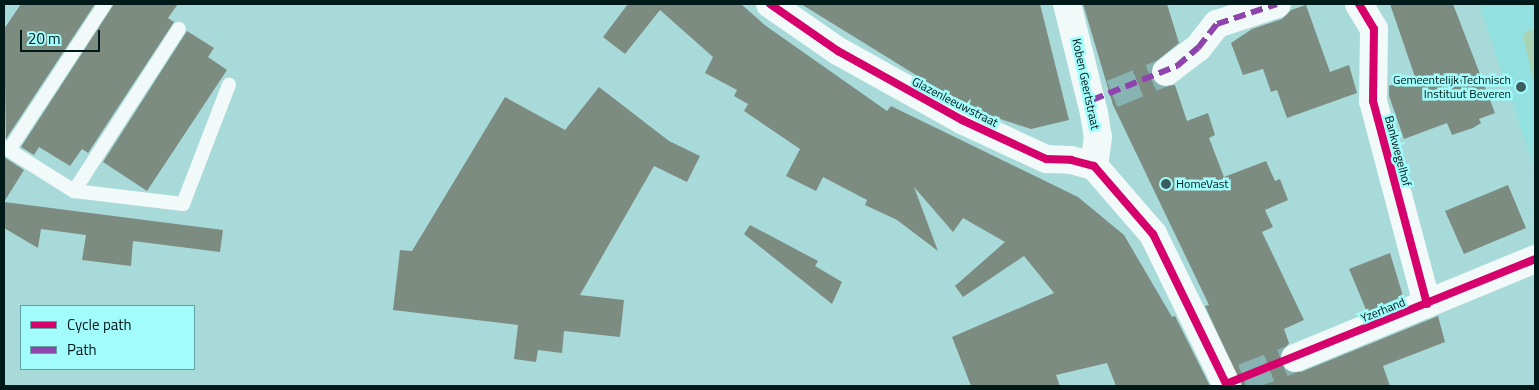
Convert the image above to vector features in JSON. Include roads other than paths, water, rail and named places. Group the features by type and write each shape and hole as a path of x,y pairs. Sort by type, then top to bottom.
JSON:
{"street":[{"name":"Glazenleeuwstraat","path":"770,4 838,51 962,120 1046,159 1071,160 1094,166"},
{"name":"Koben Geertstraat","path":"1067,4 1102,97 1094,166"},
{"path":"1166,72 1198,48 1217,24 1277,4"},
{"name":"Bankwegelhof","path":"1359,4 1374,29 1373,101 1427,304"},
{"path":"1094,166 1152,234 1232,383"},
{"name":"Yzerhand","path":"1295,358 1535,258"}],"lane":[{"path":"105,4 6,148 74,191 183,204 228,85"},
{"path":"74,191 179,29"}],"tunnel":[{"path":"1112,94 1166,72"},
{"path":"1243,378 1295,358"}],"place":[{"name":"Gemeentelijk Technisch Instituut Beveren","path":"1521,87"},
{"name":"HomeVast","path":"1166,184"}]}
